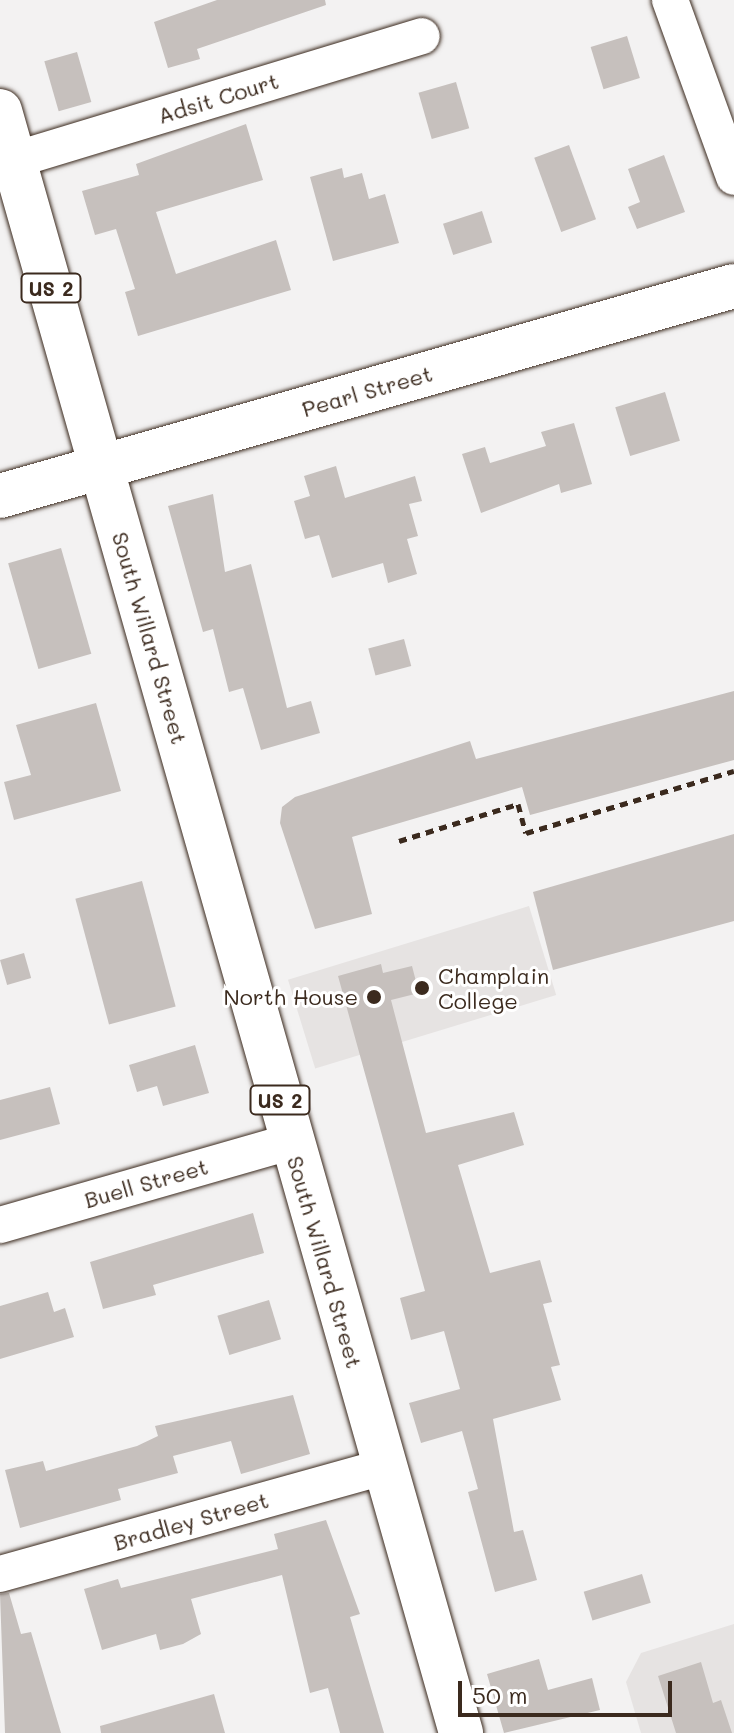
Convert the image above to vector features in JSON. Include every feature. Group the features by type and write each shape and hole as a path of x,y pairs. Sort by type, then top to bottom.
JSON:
{"main road":[{"name":"US 2","path":"0,111 101,466"},
{"name":"Pearl Street","path":"0,496 734,286"},
{"name":"South Willard Street","path":"101,466 461,1733"}],"street":[{"path":"670,0 734,177"},
{"name":"Adsit Court","path":"14,160 422,36"},
{"name":"Buell Street","path":"0,1225 292,1141"},
{"name":"Bradley Street","path":"0,1574 383,1467"}],"path":[{"path":"399,841 518,804 526,833 734,771"}],"shaded area":[{"name":"Champlain College","path":"529,906 556,995 315,1069 288,980"},
{"path":"734,1624 734,1733 641,1733 626,1682 641,1653"}],"building":[{"path":"217,0 325,0 326,5 197,49 200,59 168,68 154,22"},
{"path":"627,36 640,78 604,89 591,47"},
{"path":"77,52 91,102 59,111 44,61"},
{"path":"456,82 469,128 432,139 419,93"},
{"path":"246,124 263,180 156,212 176,274 276,240 291,290 138,336 125,292 135,289 116,229 95,235 82,191 139,175 136,164"},
{"path":"569,145 596,219 561,232 534,158"},
{"path":"664,155 685,212 637,229 628,207 640,202 628,169"},
{"path":"342,168 344,178 362,173 369,199 385,194 399,243 333,261 310,177"},
{"path":"482,211 492,242 453,255 443,224"},
{"path":"665,392 680,441 630,456 615,407"},
{"path":"574,423 592,484 561,493 559,484 481,513 462,454 485,447 490,463 546,446 541,432"},
{"path":"336,466 345,498 415,476 422,501 409,504 418,536 407,539 417,574 388,583 383,563 332,578 319,535 305,539 294,501 310,496 304,476"},
{"path":"213,494 225,572 251,564 287,708 311,701 320,733 261,750 243,688 229,692 213,629 203,632 168,506"},
{"path":"61,548 91,654 38,669 8,563"},
{"path":"404,639 411,666 376,676 368,649"},
{"path":"734,691 734,760 530,815 522,787 352,837 372,914 315,929 280,823 282,807 295,797 470,741 476,759"},
{"path":"96,703 121,791 14,820 4,782 31,775 16,725"},
{"path":"734,834 734,921 553,970 533,892"},
{"path":"142,881 176,1007 109,1024 75,899"},
{"path":"24,953 31,978 7,985 0,960"},
{"path":"381,964 383,973 412,966 419,993 391,1000 426,1133 514,1112 524,1145 458,1165 490,1273 540,1260 552,1302 543,1304 560,1365 551,1367 561,1400 493,1419 514,1532 523,1530 537,1580 495,1592 468,1492 478,1489 462,1431 421,1443 409,1403 460,1389 444,1331 411,1340 400,1298 425,1291 338,976"},
{"path":"195,1045 209,1093 163,1106 157,1086 137,1092 129,1065"},
{"path":"50,1087 60,1124 0,1140 0,1100"},
{"path":"253,1213 264,1253 153,1285 156,1295 103,1309 90,1262"},
{"path":"48,1292 54,1312 65,1308 74,1337 0,1359 0,1306"},
{"path":"269,1300 281,1339 229,1355 217,1316"},
{"path":"293,1395 310,1454 241,1474 231,1441 173,1456 178,1473 118,1489 121,1500 20,1528 5,1470 43,1461 46,1471 137,1446 158,1436 155,1426"},
{"path":"326,1520 360,1614 350,1617 384,1733 340,1733 328,1688 310,1693 282,1575 191,1599 201,1634 183,1644 160,1650 156,1634 102,1650 84,1589 118,1579 121,1588 278,1549 274,1534"},
{"path":"642,1574 651,1603 592,1621 584,1592"},
{"path":"9,1593 21,1634 31,1632 61,1733 5,1733 0,1594"},
{"path":"539,1659 548,1690 592,1678 600,1710 504,1733 487,1674"},
{"path":"701,1662 713,1703 721,1700 732,1733 676,1733 658,1676"},
{"path":"214,1694 225,1733 101,1733 100,1726"}],"place":[{"name":"Champlain College","path":"422,988"},
{"name":"North House","path":"374,997"}]}
